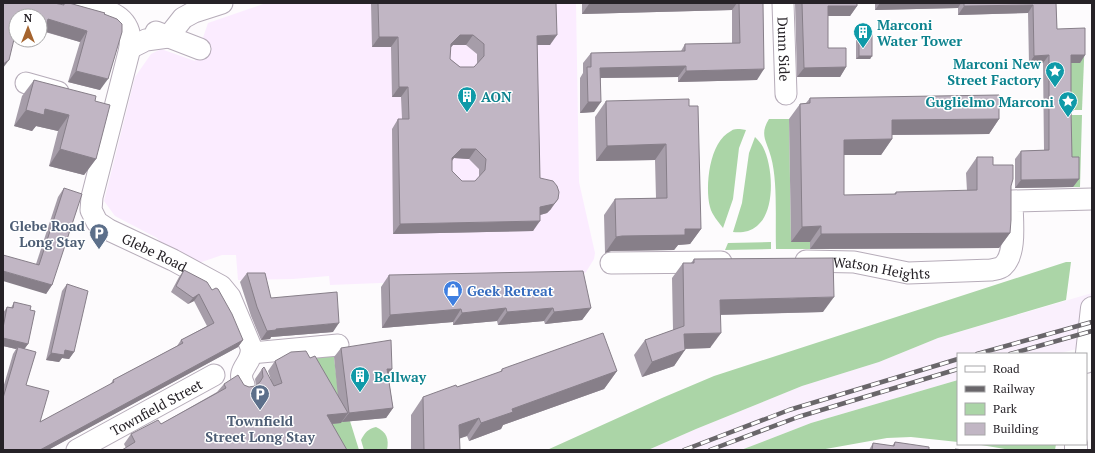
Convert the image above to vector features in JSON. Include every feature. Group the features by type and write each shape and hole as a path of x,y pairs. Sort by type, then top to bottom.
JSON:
{"main road":[{"path":"1087,353 1092,308"}],"street":[{"path":"82,3 112,13 123,19 200,49"},
{"path":"130,48 146,40 168,37 183,18 194,12 222,3"},
{"name":"Dunn Side","path":"783,3 786,94"},
{"name":"Glebe Road","path":"123,19 129,29 131,38 130,48 108,105 92,197 92,210 97,222 109,230 172,260 221,286 230,296 252,353"},
{"path":"26,84 78,97"},
{"name":"Watson Heights","path":"786,261 854,262 908,273 991,270 1002,268 1010,258 1012,244 1012,201 1092,199"},
{"path":"611,263 742,262"},
{"path":"244,385 241,375 252,353 338,345"},
{"name":"Townfield Street","path":"77,450 214,375"}],"shaded area":[{"path":"266,3 576,3 579,182 595,253 594,259 586,272 573,280 330,285 329,276 293,279 238,280 236,255 222,255 199,263 163,246 157,238 115,216 104,201 135,77 151,54 161,49 195,61 208,23"},
{"path":"1092,293 1092,345 1061,353 957,353 957,380 811,423 741,450 648,450 802,386 879,362 938,338"}],"green space":[{"path":"1085,36 1082,110 1067,110 1065,63"},
{"path":"1067,115 1082,115 1080,187 1073,187 1073,165 1066,165"},
{"path":"769,119 789,119 791,242 810,242 810,249 776,249 775,178 771,157 764,134"},
{"path":"735,129 746,130 739,148 733,199 723,228 710,207 708,188 710,165 713,154 724,137"},
{"path":"755,137 763,147 769,165 771,176 770,199 763,219 757,226 745,232 733,232 742,203 749,153"},
{"path":"771,242 771,249 725,250 728,243"},
{"path":"1066,262 1071,262 1066,300 938,338 879,362 802,386 648,450 547,450 714,376"},
{"path":"307,353 339,356 334,357 340,407 350,421 359,450 338,450"},
{"path":"957,380 957,442 911,437 887,438 820,450 741,450 811,423"},
{"path":"376,427 383,431 386,436 388,442 387,450 364,450 361,440 367,431"},
{"path":"981,445 1056,445 1055,450 1011,450"}],"building":[{"path":"3,3 54,3 64,5 64,3 69,3 105,13 104,14 117,19 122,24 122,32 108,79 76,71 87,31 48,19 48,8 8,8 8,48 12,48 9,60 3,64"},
{"name":"AON","path":"378,3 556,3 557,35 537,36 540,178 553,181 559,192 558,199 554,204 540,207 540,221 400,224 398,119 409,119 408,87 399,87 398,37 379,37","holes":["460,35 473,35 484,44 484,56 474,67 460,67 450,59 451,44","461,149 476,149 486,159 485,170 475,181 462,181 452,171 452,158"]},
{"path":"739,3 763,3 764,69 686,71 686,66 600,68 601,102 588,102 587,67 591,67 591,53 685,51 685,44 740,43"},
{"path":"802,3 857,3 857,6 828,6 828,48 846,48 846,67 804,68"},
{"path":"964,3 1056,3 1057,29 1085,28 1085,55 1071,55 1071,98 1073,98 1073,111 1071,111 1072,157 1079,157 1079,179 1021,180 1021,151 1049,150 1049,55 1034,56 1033,5 964,6"},
{"name":"Marconi Water Tower","path":"859,35 872,35 872,56 859,56"},
{"path":"34,80 96,96 95,101 110,105 96,159 60,149 69,115 45,109 44,115 26,110"},
{"path":"999,95 999,119 892,120 892,139 844,140 844,195 977,190 977,157 993,157 993,165 1013,165 1010,233 821,234 821,226 802,227 800,104 810,103 810,98"},
{"path":"689,99 689,106 698,106 701,229 685,229 685,235 616,237 615,199 667,198 666,144 607,146 606,101"},
{"path":"64,188 82,194 52,285 3,271 3,255 39,265"},
{"path":"833,258 834,297 720,300 721,333 684,334 685,350 652,362 645,340 684,326 683,263 694,263 694,259"},
{"path":"184,270 207,282 212,290 216,288 218,289 232,314 243,340 40,450 3,450 3,398 18,347 36,352 26,385 49,391 40,422 114,382 113,380 183,343 181,340 214,323 199,294 193,298 176,286"},
{"path":"583,271 591,308 554,312 553,308 507,312 506,308 462,313 461,309 390,315 389,275"},
{"path":"247,273 265,273 271,298 337,292 339,323 267,331 257,307"},
{"path":"67,284 88,291 74,352 65,350 64,355 51,353"},
{"path":"14,302 31,306 30,310 35,311 28,344 3,338 3,328 7,307 13,308"},
{"path":"603,333 617,371 512,409 513,412 481,423 479,418 459,425 460,450 424,450 423,397 502,371 502,369"},
{"name":"Bellway","path":"391,340 392,369 387,369 393,408 349,413 341,348"},
{"name":"Townfield Street Long Stay","path":"306,351 310,358 315,356 348,413 327,415 347,450 122,450 135,442 131,434 158,420 161,424 226,388 224,384 238,375 244,385 249,387 255,386 263,377 262,369 264,367 274,386 282,383 275,361 291,352"},
{"path":"895,442 929,447 929,450 872,450 873,443 894,446"}],"railway":[{"path":"981,353 1092,322"},
{"path":"1014,353 1092,331"},
{"path":"684,450 789,410 957,359"},
{"path":"710,450 798,417 957,369"}],"place":[{"name":"Marconi Water Tower","path":"863,49"},
{"name":"Marconi New Street Factory","path":"1055,88"},
{"name":"AON","path":"467,113"},
{"name":"Guglielmo Marconi","path":"1068,118"},
{"name":"Glebe Road Long Stay","path":"99,250"},
{"name":"Geek Retreat","path":"453,307"},
{"name":"Bellway","path":"360,393"},
{"name":"Townfield Street Long Stay","path":"260,411"}]}
